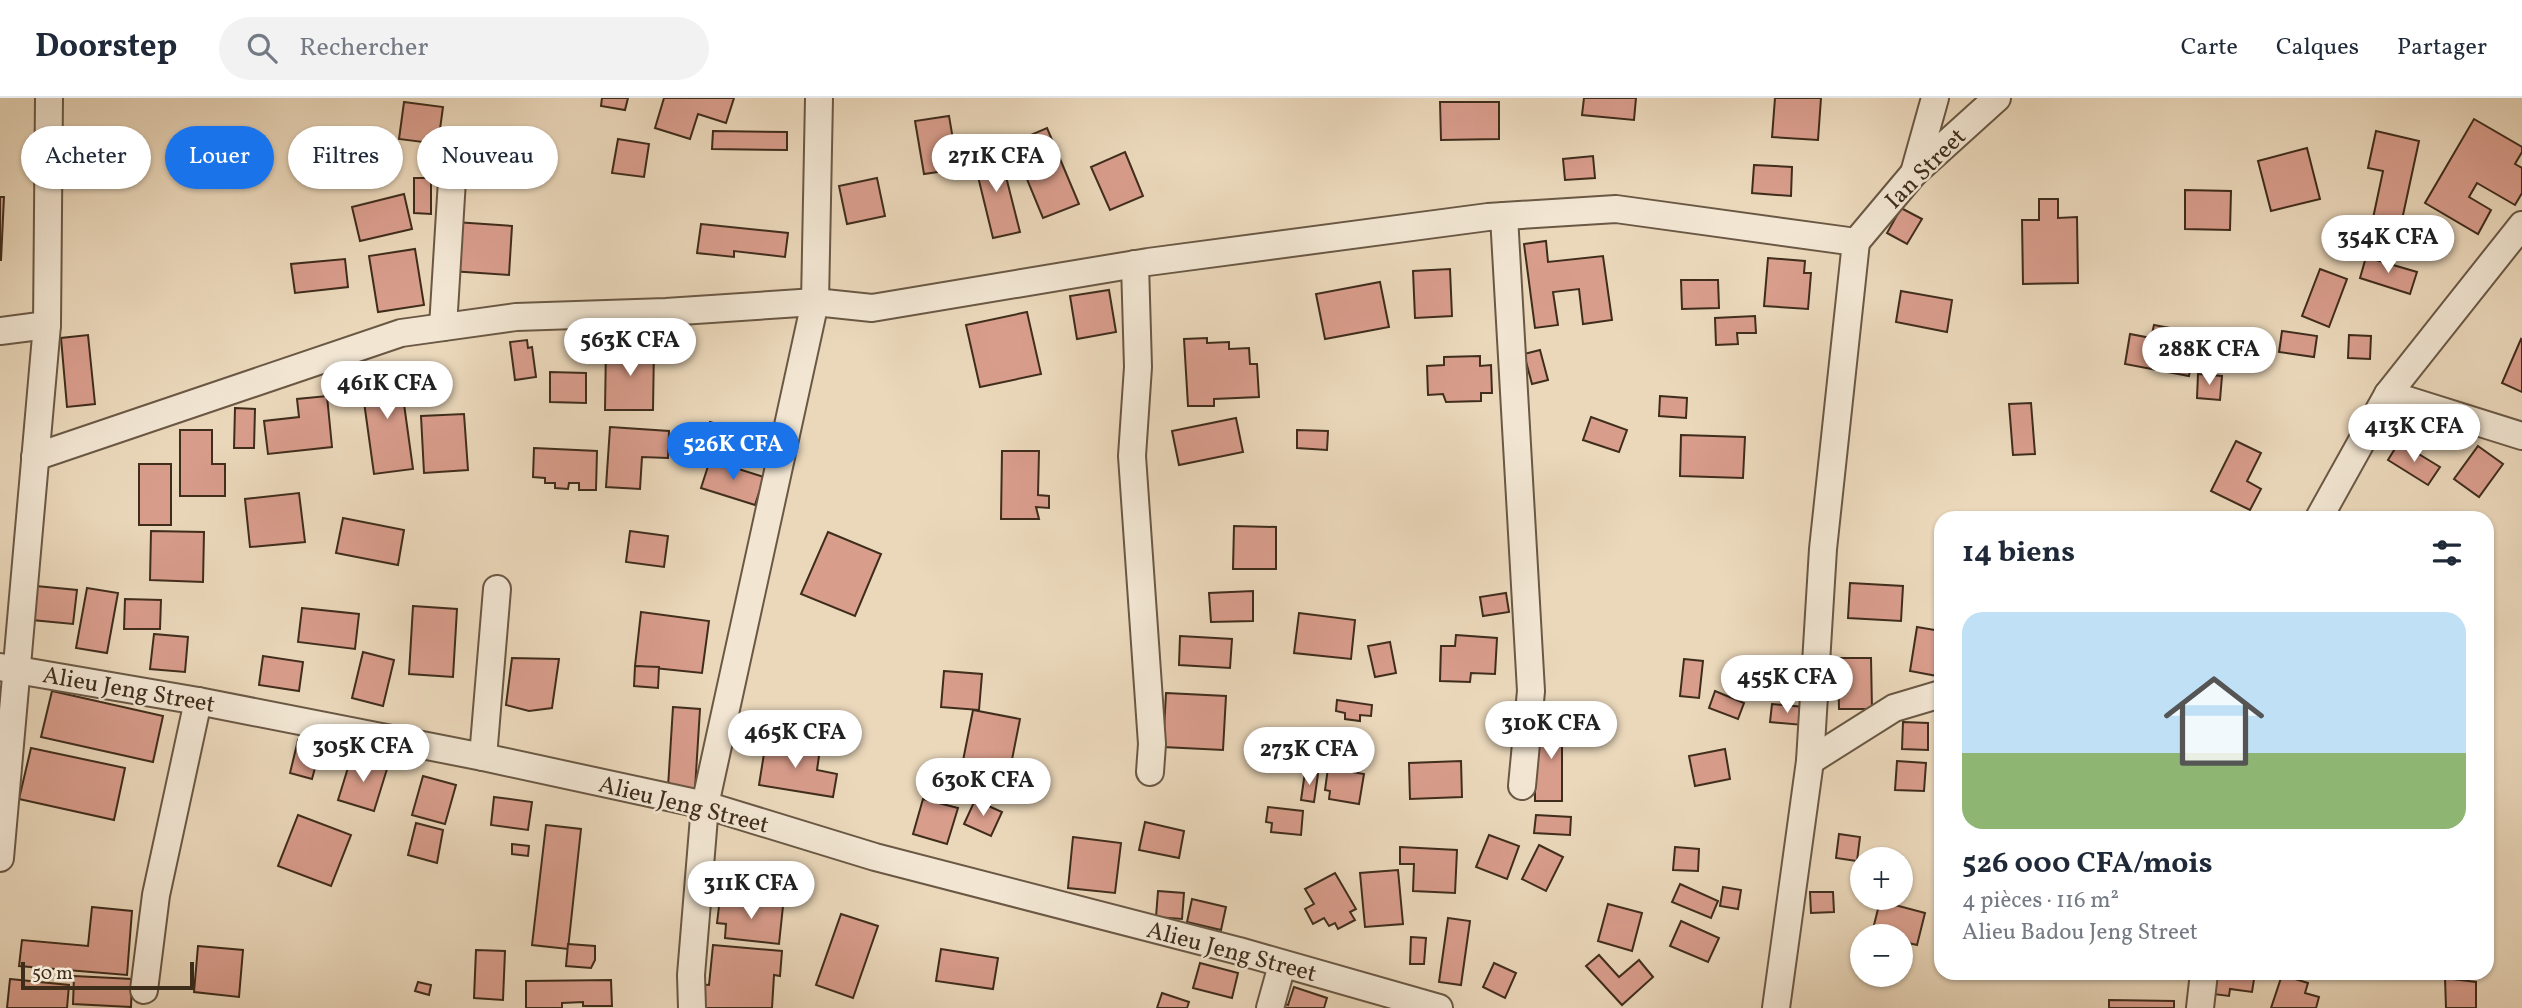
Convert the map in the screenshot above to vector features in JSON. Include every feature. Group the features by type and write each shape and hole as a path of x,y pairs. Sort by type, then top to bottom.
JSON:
{"street":[{"path":"0,858 9,668 35,457 47,325 49,98"},
{"path":"692,1008 691,975 705,805 816,302 819,98"},
{"path":"1914,173 1936,98"},
{"name":"Ian Street","path":"1856,242 1914,173 1997,98"},
{"path":"443,327 451,189"},
{"path":"35,457 401,333 516,317 666,312 816,302 872,308 1135,264 1504,216 1616,209 1856,242 1823,549 1810,761 1776,1008"},
{"path":"1504,216 1531,691 1522,786"},
{"path":"2323,511 2388,394 2522,225"},
{"path":"1135,264 1138,367 1132,456 1152,744 1150,772"},
{"path":"0,331 47,325"},
{"path":"2388,394 2522,436"},
{"path":"483,757 497,589"},
{"name":"Alieu Jeng Street","path":"9,668 198,701 483,757 705,805 875,857 1239,951 1439,1008"},
{"path":"1810,761 1894,708 1934,696"},
{"path":"144,990 156,895 198,701"},
{"path":"1270,1008 1282,965"},
{"path":"2200,1008 2203,980"}],"building":[{"path":"602,98 628,98 625,110 601,106"},
{"path":"664,98 734,98 726,123 698,114 690,139 655,128"},
{"path":"1584,98 1636,98 1634,120 1582,115"},
{"path":"1775,98 1821,98 1818,140 1772,137"},
{"path":"404,102 443,107 440,126 417,126 417,141 403,140 403,126 401,126"},
{"path":"1440,102 1499,102 1499,139 1441,140"},
{"path":"949,116 958,169 924,174 915,121"},
{"path":"2474,119 2522,147 2515,164 2522,168 2522,193 2515,205 2477,183 2469,197 2491,210 2478,234 2425,203"},
{"path":"1047,128 1079,204 1043,218 1012,143"},
{"path":"713,131 787,132 787,150 712,149"},
{"path":"2376,131 2419,141 2400,229 2372,223 2383,171 2368,168"},
{"path":"618,139 649,144 644,177 612,173"},
{"path":"2307,148 2320,199 2271,211 2258,161"},
{"path":"999,149 1020,232 993,238 973,156"},
{"path":"1125,152 1143,196 1110,210 1091,167"},
{"path":"1593,156 1595,178 1565,180 1563,159"},
{"path":"1754,165 1792,167 1791,196 1752,193"},
{"path":"414,178 417,178 417,189 431,189 431,214 414,213"},
{"path":"877,178 885,216 847,224 839,186"},
{"path":"2185,190 2231,191 2230,230 2185,229"},
{"path":"404,194 412,229 360,241 352,207"},
{"path":"0,197 4,197 1,260 0,260"},
{"path":"2039,199 2058,199 2058,218 2077,217 2078,283 2023,284 2022,220 2039,220"},
{"path":"1901,208 1922,219 1907,244 1887,233"},
{"path":"455,222 512,226 509,275 451,271"},
{"path":"701,224 788,233 785,257 734,251 734,257 697,253"},
{"path":"1546,241 1548,262 1603,256 1612,320 1583,324 1579,289 1553,292 1558,325 1535,328 1524,244"},
{"path":"415,249 424,305 378,312 369,256"},
{"path":"2366,257 2417,272 2410,294 2360,278"},
{"path":"1768,258 1805,261 1804,273 1811,273 1808,309 1764,306"},
{"path":"345,259 348,287 295,293 291,264"},
{"path":"1450,269 1452,316 1415,318 1413,271"},
{"path":"2320,269 2347,279 2329,327 2302,316"},
{"path":"1681,280 1718,280 1719,308 1682,309"},
{"path":"1380,282 1389,327 1325,339 1316,294"},
{"path":"1109,290 1116,332 1077,339 1070,296"},
{"path":"1901,291 1952,300 1947,332 1896,322"},
{"path":"1027,312 1041,374 980,387 966,325"},
{"path":"1755,316 1756,333 1737,333 1738,344 1716,345 1715,318"},
{"path":"2154,325 2197,333 2189,376 2125,364 2130,334 2151,338"},
{"path":"2282,331 2317,336 2314,357 2279,352"},
{"path":"88,335 95,404 67,407 61,338"},
{"path":"2349,335 2371,336 2370,359 2348,358"},
{"path":"1207,338 1207,343 1229,342 1229,349 1249,348 1250,364 1257,364 1259,397 1214,399 1214,406 1188,406 1184,339"},
{"path":"527,340 528,348 532,347 536,377 515,380 510,342"},
{"path":"2522,340 2522,392 2502,383"},
{"path":"606,346 654,346 653,410 605,410"},
{"path":"1540,350 1548,380 1532,384 1524,354"},
{"path":"1480,356 1480,366 1491,365 1492,393 1481,393 1481,401 1446,402 1443,394 1428,395 1427,366 1444,365 1444,357"},
{"path":"399,368 413,469 374,474 360,373"},
{"path":"550,372 586,373 586,403 550,402"},
{"path":"2198,374 2222,376 2220,400 2197,398"},
{"path":"327,396 332,447 268,454 264,421 299,417 297,399"},
{"path":"1660,396 1687,398 1686,418 1659,416"},
{"path":"2031,403 2035,454 2013,455 2009,404"},
{"path":"235,408 255,409 254,448 234,448"},
{"path":"464,414 468,470 424,473 421,416"},
{"path":"1591,417 1627,430 1619,452 1583,440"},
{"path":"1236,418 1243,452 1179,465 1172,431"},
{"path":"710,422 739,431 730,460 700,451"},
{"path":"610,427 669,431 668,458 642,457 640,489 606,487"},
{"path":"180,430 212,430 212,464 225,464 225,496 180,496"},
{"path":"1297,430 1328,431 1327,450 1297,448"},
{"path":"1681,435 1745,437 1743,478 1680,476"},
{"path":"2236,441 2261,453 2247,481 2261,489 2250,510 2211,491"},
{"path":"2399,442 2440,467 2428,485 2388,460"},
{"path":"2478,446 2503,464 2479,497 2454,479"},
{"path":"534,448 597,451 596,490 579,490 579,483 569,483 568,489 555,488 555,483 545,483 545,478 533,477"},
{"path":"1002,451 1039,451 1038,495 1049,496 1049,508 1036,507 1039,519 1001,519"},
{"path":"710,460 764,477 755,505 701,488"},
{"path":"139,464 171,464 171,525 139,525"},
{"path":"299,493 305,542 250,547 245,499"},
{"path":"343,518 404,530 398,565 336,553"},
{"path":"1234,526 1276,527 1276,569 1233,569"},
{"path":"151,531 204,532 203,582 150,580"},
{"path":"630,531 668,536 664,567 626,562"},
{"path":"828,532 881,554 855,616 801,594"},
{"path":"1850,583 1903,586 1901,621 1848,618"},
{"path":"36,586 77,590 73,624 32,620"},
{"path":"87,588 118,593 107,653 76,648"},
{"path":"1253,591 1253,621 1211,622 1209,593"},
{"path":"1506,593 1509,612 1483,616 1480,597"},
{"path":"125,599 161,600 160,629 124,629"},
{"path":"413,606 457,609 453,677 409,674"},
{"path":"302,608 359,614 355,649 298,642"},
{"path":"641,612 709,621 702,673 635,666"},
{"path":"1299,613 1355,620 1351,659 1294,653"},
{"path":"1917,627 1934,630 1934,675 1910,671"},
{"path":"154,634 188,637 185,672 150,669"},
{"path":"1456,635 1497,638 1495,674 1471,673 1470,682 1440,681 1441,646 1455,646"},
{"path":"1180,636 1232,639 1230,668 1179,665"},
{"path":"1390,642 1396,673 1375,677 1368,646"},
{"path":"363,652 394,660 383,706 352,698"},
{"path":"263,656 303,662 299,691 259,685"},
{"path":"512,658 559,659 552,708 529,711 506,705"},
{"path":"1838,658 1871,658 1872,709 1839,709"},
{"path":"1684,659 1703,661 1699,698 1680,696"},
{"path":"635,666 659,667 658,688 634,686"},
{"path":"944,671 982,674 979,710 941,707"},
{"path":"52,691 163,716 153,762 41,737"},
{"path":"1715,691 1744,703 1738,719 1709,708"},
{"path":"1166,693 1226,696 1223,750 1163,747"},
{"path":"1337,700 1372,705 1371,716 1360,715 1360,721 1345,719 1345,713 1336,711"},
{"path":"1772,704 1804,707 1803,725 1770,722"},
{"path":"673,707 700,709 695,789 668,787"},
{"path":"973,710 1020,719 1005,795 958,786"},
{"path":"1903,722 1928,723 1928,750 1902,749"},
{"path":"1535,727 1579,727 1579,740 1562,740 1562,801 1535,801"},
{"path":"298,740 321,746 312,779 290,773"},
{"path":"766,741 820,749 817,770 837,774 833,797 759,785"},
{"path":"31,748 125,768 114,820 19,799"},
{"path":"1725,749 1730,779 1695,786 1689,756"},
{"path":"351,758 387,769 374,811 338,800"},
{"path":"1461,761 1462,797 1410,799 1409,763"},
{"path":"1897,761 1926,763 1924,791 1895,790"},
{"path":"1328,768 1364,774 1359,804 1329,799 1330,791 1325,790"},
{"path":"1305,772 1318,774 1314,802 1301,800"},
{"path":"423,776 456,785 445,824 412,815"},
{"path":"494,797 532,802 528,830 491,825"},
{"path":"923,799 958,808 947,844 913,834"},
{"path":"975,800 1002,812 991,836 964,824"},
{"path":"1268,807 1303,811 1301,835 1271,832 1272,823 1266,822"},
{"path":"298,815 351,835 331,886 278,866"},
{"path":"1536,815 1571,817 1570,835 1534,833"},
{"path":"1145,822 1184,831 1179,858 1139,850"},
{"path":"416,823 443,830 437,863 408,855"},
{"path":"546,825 581,829 568,949 532,945"},
{"path":"1839,834 1860,837 1859,847 1850,847 1850,860 1836,858"},
{"path":"1489,835 1519,846 1507,879 1476,867"},
{"path":"1073,837 1121,843 1115,893 1068,888"},
{"path":"512,844 529,846 528,856 512,854"},
{"path":"1539,845 1563,857 1546,891 1522,879"},
{"path":"1400,847 1457,850 1455,893 1413,891 1414,864 1400,864"},
{"path":"1675,847 1699,849 1698,871 1673,870"},
{"path":"1398,870 1403,924 1365,927 1360,873"},
{"path":"1335,873 1356,909 1350,912 1355,920 1338,929 1335,923 1329,926 1324,918 1313,924 1305,909 1314,904 1305,889"},
{"path":"1680,884 1718,901 1711,918 1672,902"},
{"path":"1723,887 1741,890 1738,909 1720,906"},
{"path":"1158,891 1184,893 1182,919 1156,917"},
{"path":"1810,892 1833,892 1834,912 1811,913"},
{"path":"720,898 783,906 779,944 725,938 726,924 717,923"},
{"path":"1192,899 1226,907 1221,930 1187,922"},
{"path":"1608,904 1642,913 1632,951 1598,941"},
{"path":"92,907 132,911 127,975 19,966 22,940 88,946"},
{"path":"1878,910 1913,910 1925,913 1917,945 1913,944 1913,924 1874,924"},
{"path":"841,914 878,926 853,998 816,985"},
{"path":"1448,918 1470,921 1461,985 1439,982"},
{"path":"1681,921 1719,938 1708,962 1670,946"},
{"path":"1411,937 1426,938 1424,964 1410,964"},
{"path":"568,944 595,946 595,960 591,968 566,966"},
{"path":"713,945 782,951 780,976 774,975 772,1008 696,1008 698,984 709,985"},
{"path":"198,946 243,950 239,997 194,992"},
{"path":"941,949 998,958 993,989 936,981"},
{"path":"476,950 505,951 503,1000 474,998"},
{"path":"1599,955 1619,977 1639,960 1653,977 1622,1005 1586,966"},
{"path":"1200,963 1238,973 1232,998 1193,988"},
{"path":"1494,963 1516,973 1505,998 1483,987"},
{"path":"74,976 132,979 131,1007 73,1004"},
{"path":"10,979 69,985 67,1008 7,1008"},
{"path":"611,980 612,1006 583,1006 583,1002 562,1003 562,1008 526,1008 526,981"},
{"path":"2214,980 2254,980 2252,992 2230,989 2229,996 2213,994"},
{"path":"2280,980 2308,983 2305,993 2319,997 2316,1008 2271,1008"},
{"path":"2445,980 2476,982 2476,1008 2446,1008"},
{"path":"418,982 431,985 429,995 415,991"},
{"path":"1294,987 1327,998 1324,1008 1273,1008 1275,1001 1288,1005"},
{"path":"1162,993 1189,1002 1187,1008 1157,1008"},
{"path":"2109,1000 2174,1001 2174,1008 2109,1008"}]}
